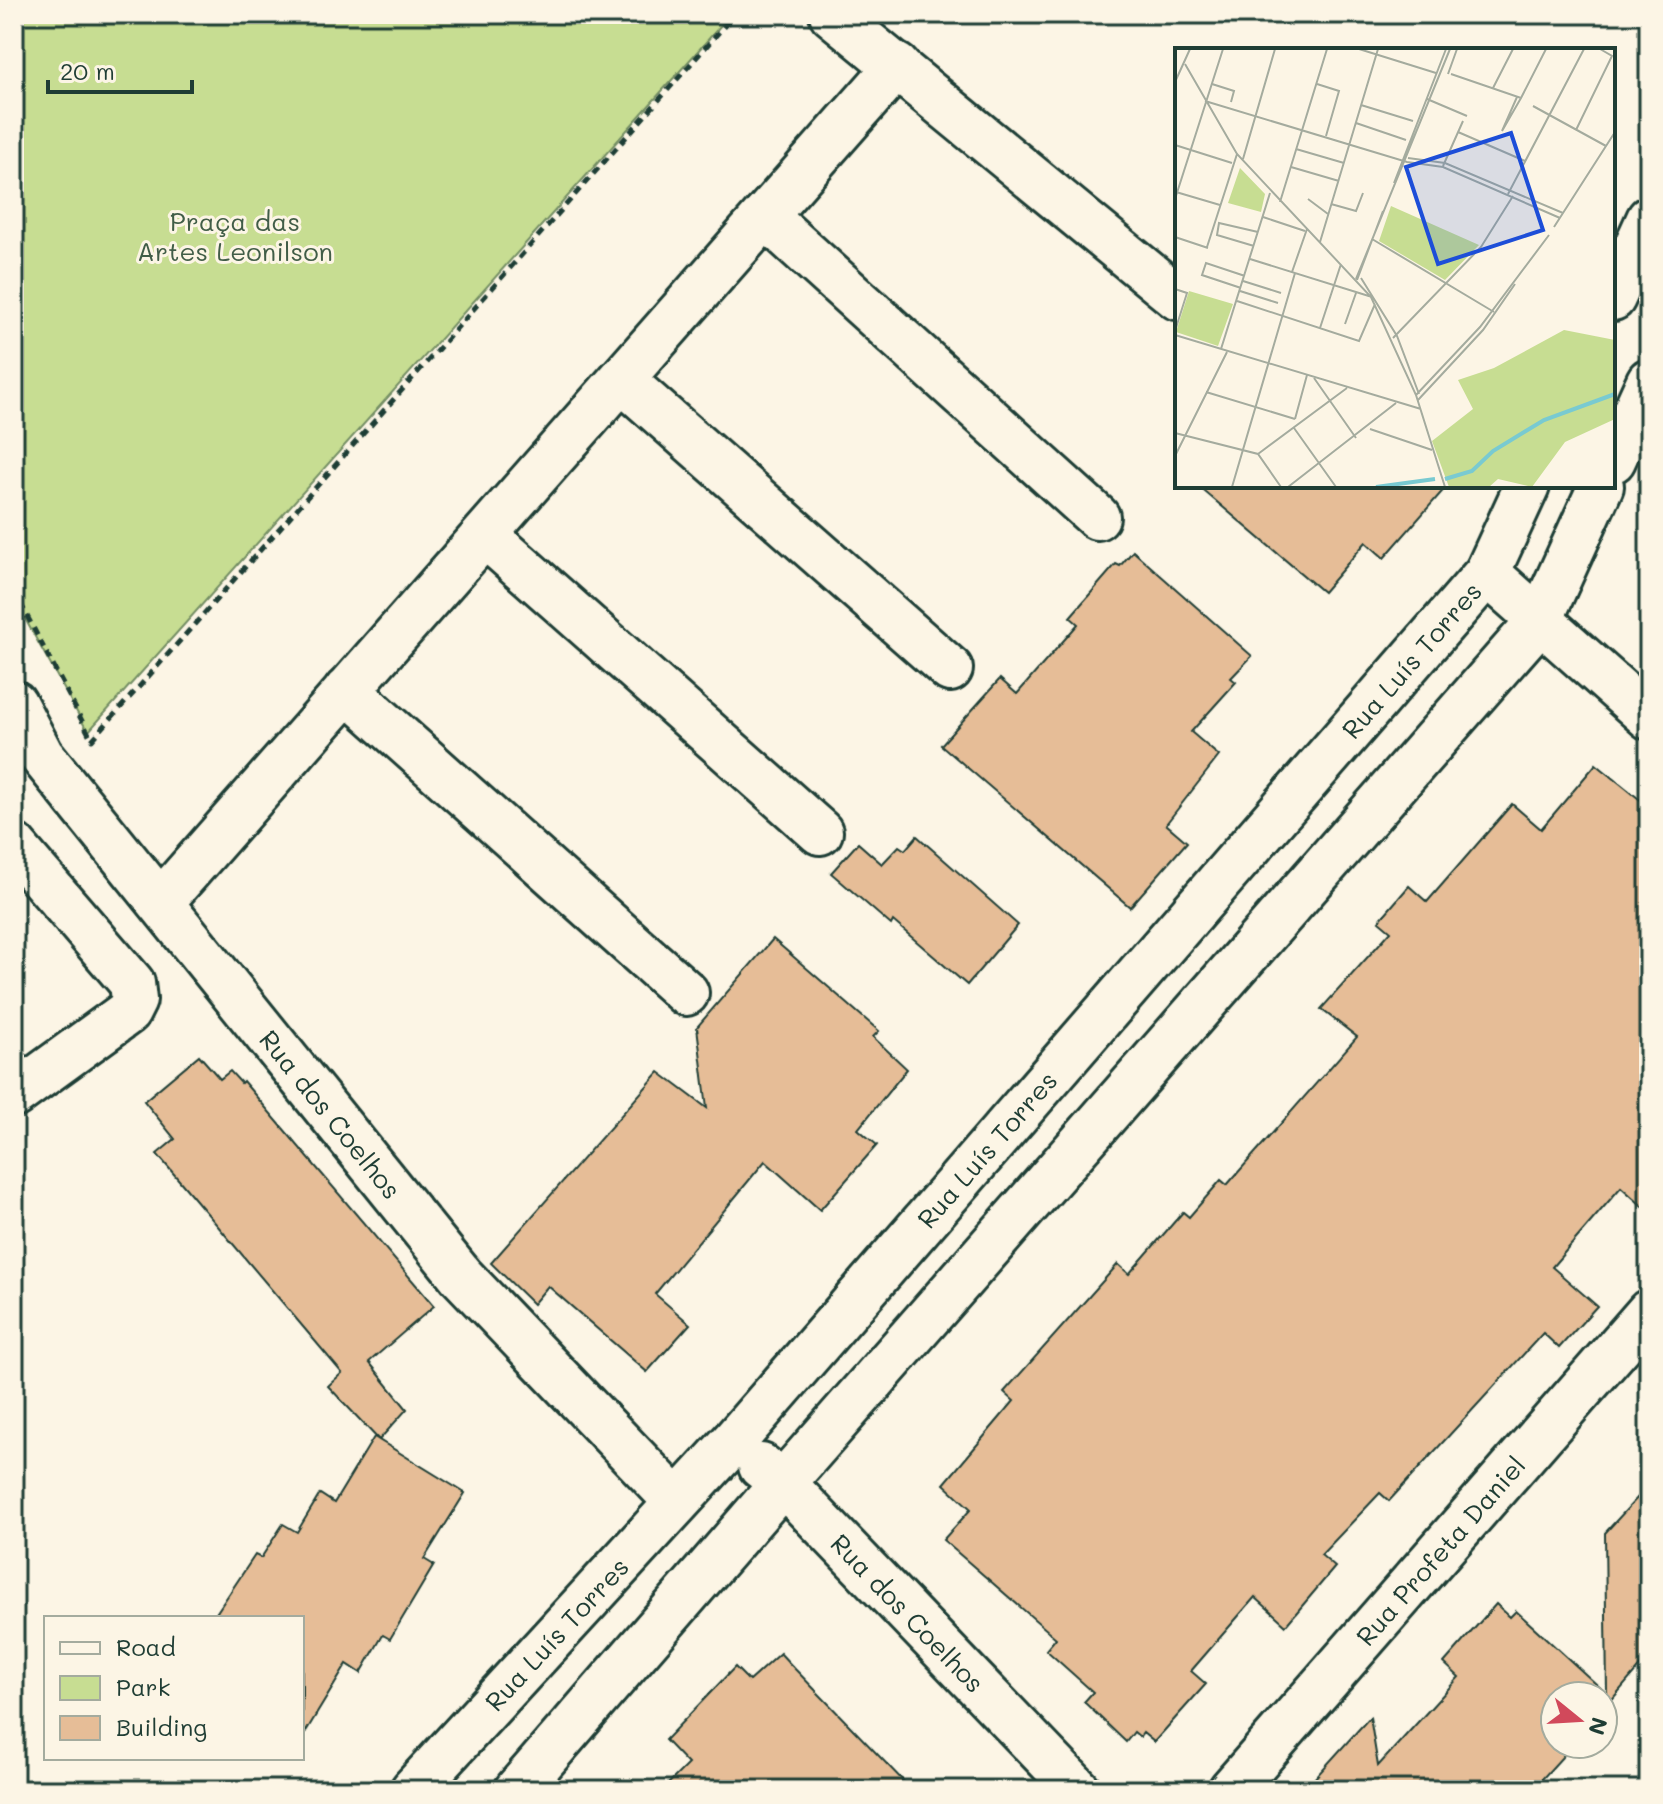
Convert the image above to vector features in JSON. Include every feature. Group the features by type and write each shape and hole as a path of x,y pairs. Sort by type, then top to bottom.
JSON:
{"street":[{"path":"832,14 1175,295"},
{"path":"161,902 897,66"},
{"path":"765,216 1097,517"},
{"path":"1615,294 1649,219"},
{"path":"622,380 950,669"},
{"path":"1615,456 1649,381"},
{"name":"Rua Luís Torres","path":"413,1790 733,1442 1487,573 1526,488"},
{"path":"517,1790 1540,620 1600,488"},
{"path":"485,535 820,832"},
{"path":"1487,573 1649,717"},
{"path":"347,690 686,993"},
{"name":"Rua dos Coelhos","path":"14,703 41,755 461,1276 677,1502"},
{"path":"14,846 132,983 134,1000 128,1012 14,1095"},
{"name":"Rua Profeta Daniel","path":"1231,1790 1649,1312"},
{"name":"Rua dos Coelhos","path":"733,1442 783,1483 1078,1790"}],"path":[{"path":"14,591 92,740 735,14"}],"green space":[{"name":"Praça das Artes Leonilson","path":"14,14 731,14 88,732 14,599"}],"building":[{"path":"1200,488 1445,488 1384,558 1366,542 1323,592"},
{"path":"1133,551 1252,656 1231,678 1236,682 1191,732 1219,756 1166,824 1187,842 1130,907 941,745 1000,679 1017,694 1078,624 1070,617 1116,564 1120,566"},
{"path":"1596,764 1649,807 1649,1212 1621,1187 1552,1267 1597,1306 1559,1348 1543,1333 1389,1501 1380,1493 1321,1555 1335,1567 1286,1625 1255,1597 1191,1671 1206,1684 1154,1742 1143,1733 1140,1737 1134,1732 1126,1742 1084,1702 1093,1692 1046,1650 1056,1638 943,1540 971,1509 944,1484 1014,1401 1004,1392 1118,1264 1129,1274 1183,1212 1189,1217 1221,1180 1227,1185 1357,1037 1321,1009 1391,931 1379,921 1409,886 1427,902 1512,804 1541,829"},
{"path":"917,836 1018,925 967,985 831,873 858,843 882,864 899,846 905,850"},
{"path":"773,939 879,1031 873,1037 907,1069 858,1129 877,1145 820,1210 765,1161 655,1294 690,1324 647,1372 548,1286 533,1304 491,1263 659,1072 707,1108 697,1027"},
{"path":"199,1055 220,1079 230,1071 241,1083 243,1081 434,1306 369,1362 407,1409 379,1440 328,1386 342,1373 157,1154 175,1139 144,1101"},
{"path":"374,1437 465,1493 424,1559 434,1565 390,1639 383,1635 361,1673 347,1664 304,1735 304,1616 214,1616 255,1555 261,1558 283,1524 297,1532 320,1494 334,1503"},
{"path":"1649,1485 1649,1656 1619,1691 1619,1680 1607,1680 1605,1533"},
{"path":"1496,1604 1510,1617 1516,1611 1592,1680 1539,1680 1539,1760 1559,1760 1532,1790 1304,1790 1370,1717 1378,1766 1459,1677 1444,1663"},
{"path":"780,1653 912,1790 662,1790 688,1764 665,1740 735,1667 749,1681"}]}
